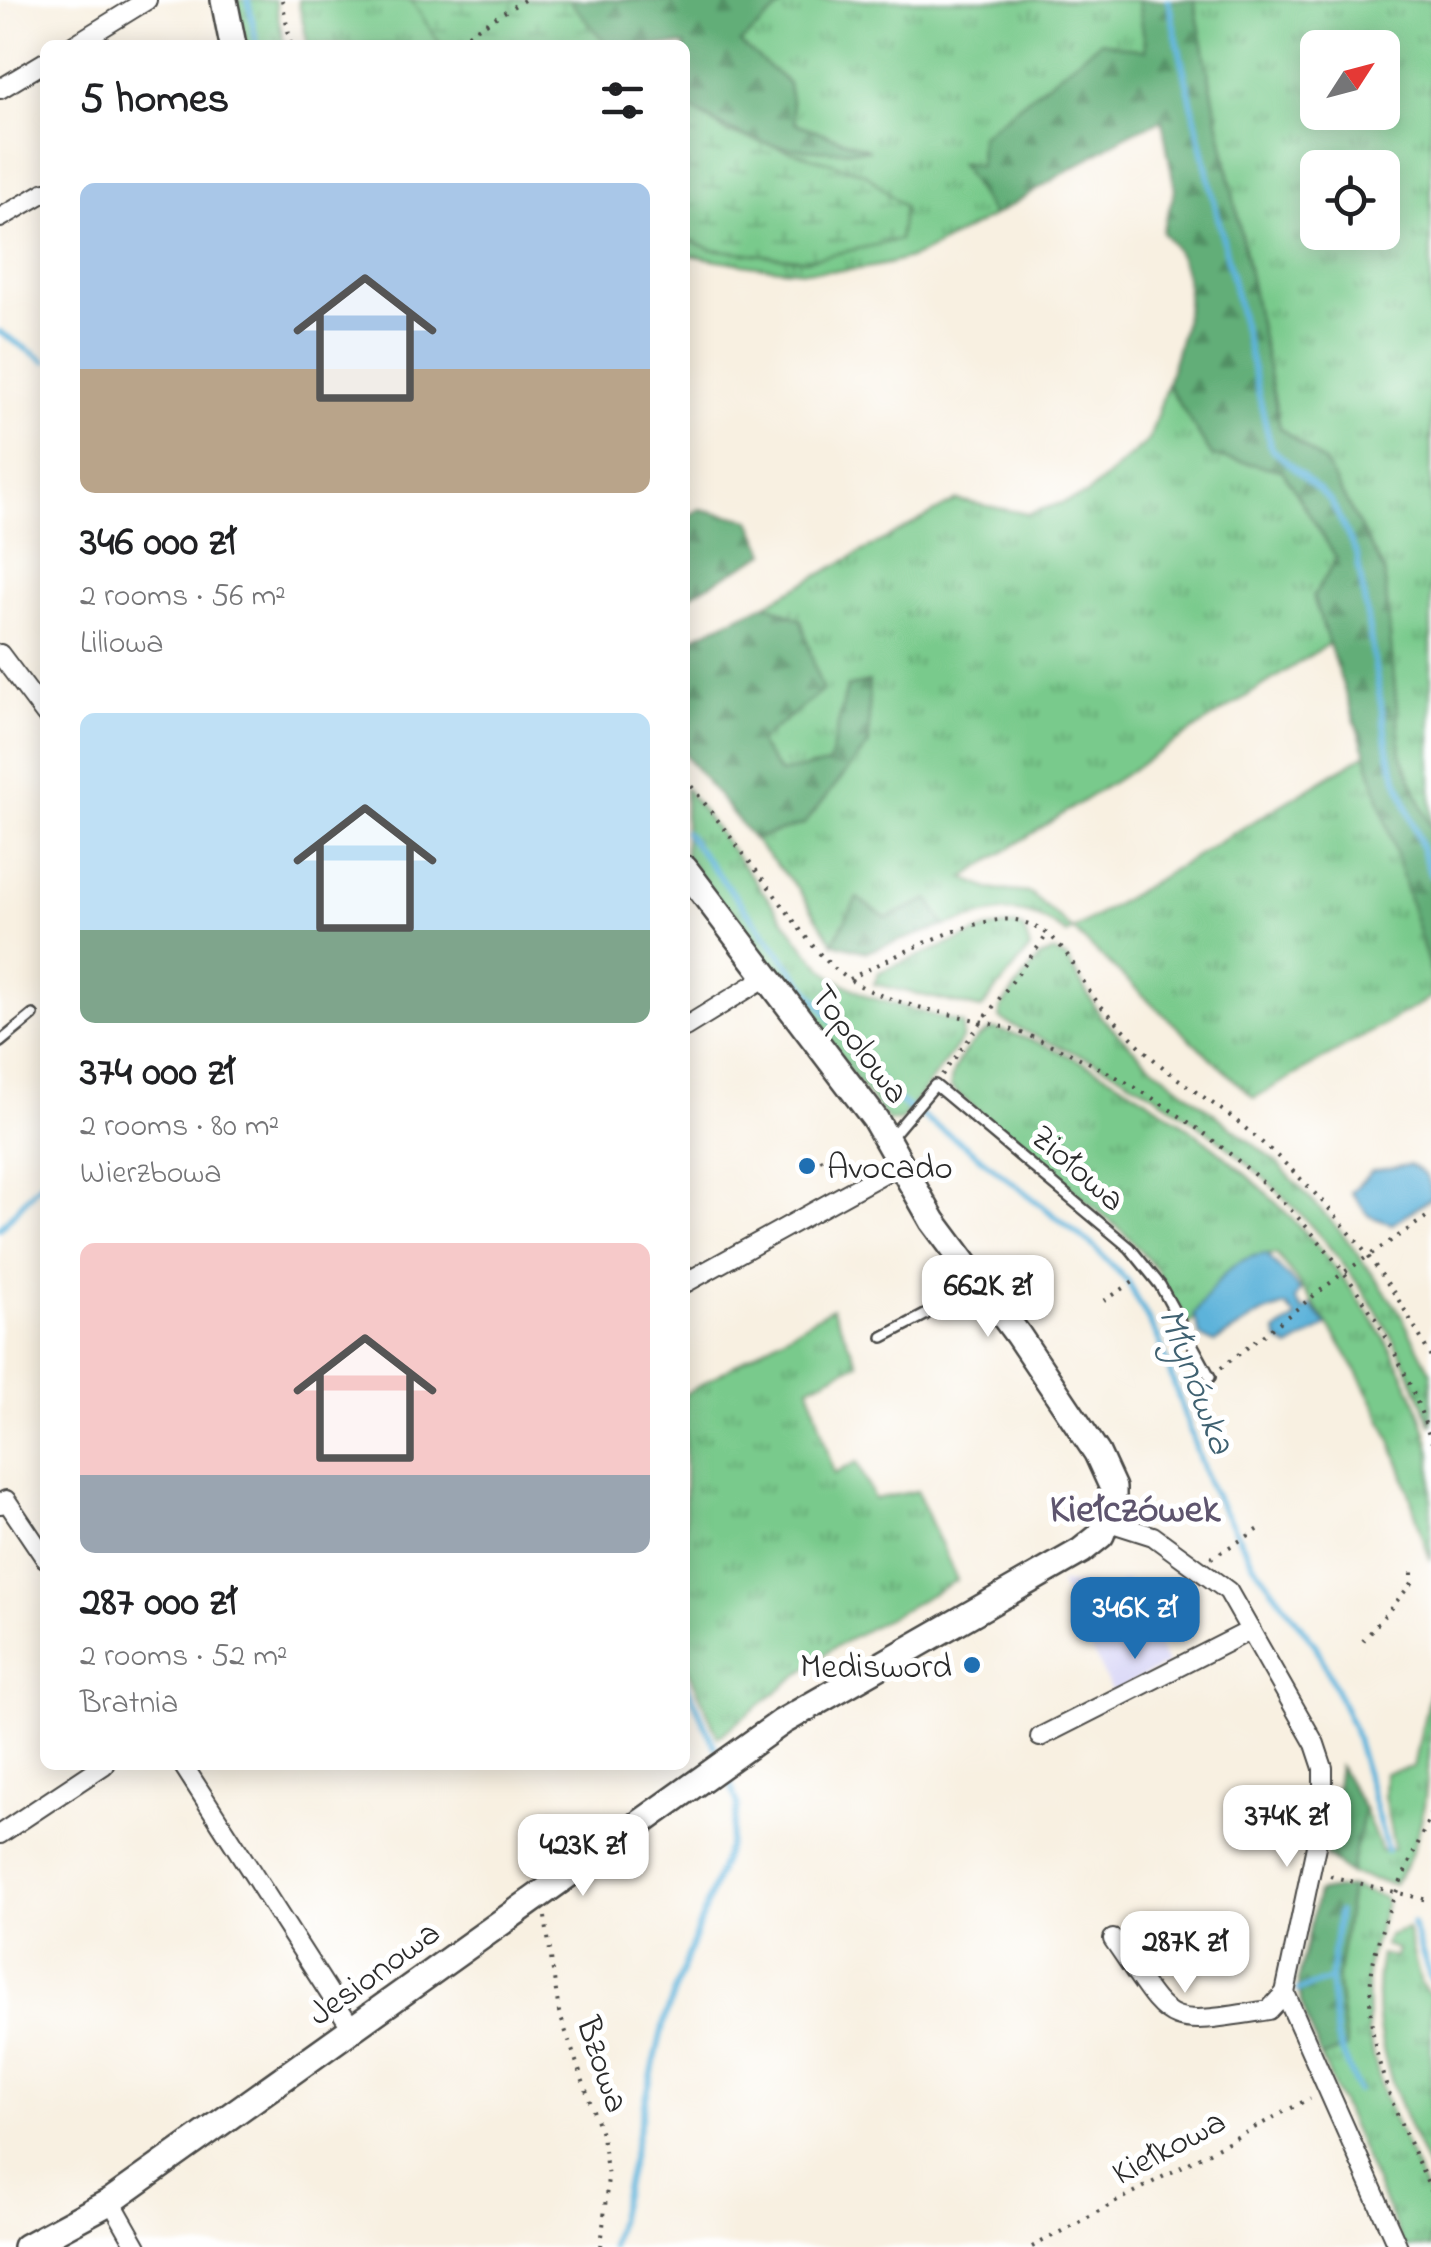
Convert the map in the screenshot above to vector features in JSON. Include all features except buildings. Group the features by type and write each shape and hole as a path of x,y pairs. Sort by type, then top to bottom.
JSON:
{"street":[{"path":"82,40 148,0"},
{"path":"224,0 232,40"},
{"path":"0,89 40,65"},
{"path":"0,218 40,195"},
{"path":"0,654 40,707"},
{"name":"Topolowa","path":"690,875 896,1132 902,1163 933,1221 1018,1335 1097,1453 1113,1488 1109,1522"},
{"path":"690,1024 768,976"},
{"path":"690,1280 902,1163"},
{"path":"3,1502 40,1551"},
{"path":"1109,1522 1153,1536 1228,1591 1324,1768 1323,1813 1285,1993 1269,2010 1180,2021 1163,2011 1113,1939"},
{"name":"Jesionowa","path":"26,2247 111,2201 782,1722 1080,1551 1109,1522"},
{"path":"1040,1737 1252,1630"},
{"path":"0,1834 96,1770"},
{"path":"186,1770 352,2030"},
{"path":"1285,1993 1398,2247"},
{"path":"111,2201 137,2247"}],"lane":[{"path":"0,1042 33,1015"},
{"path":"896,1132 931,1090"},
{"name":"Ziołowa","path":"931,1090 1130,1248 1160,1285 1210,1377"},
{"path":"883,1336 925,1315 972,1275"}],"path":[{"path":"282,0 289,40"},
{"path":"458,40 524,0"},
{"path":"690,785 810,944 849,979 895,998 984,1020 1108,1072 1181,1117 1255,1176 1343,1274 1406,1377 1431,1442"},
{"path":"849,979 1002,920 1024,922 1047,935 1065,948 1107,1013 1145,1051 1281,1160 1368,1256 1412,1319 1431,1358"},
{"path":"931,1090 1047,935"},
{"path":"820,1160 826,1157 843,1194"},
{"path":"1210,1377 1343,1274 1431,1214"},
{"path":"1104,1301 1142,1276"},
{"path":"1228,1548 1261,1528"},
{"path":"1363,1641 1412,1584 1412,1566"},
{"path":"1431,1813 1374,1960 1372,2030 1380,2073 1431,2190"},
{"path":"1342,1880 1431,1901"},
{"name":"Bzowa","path":"534,1901 545,1916 559,2012 602,2136 608,2177 601,2247"},
{"name":"Kiełkowa","path":"1032,2247 1328,2089"}],"shaded area":[{"path":"1126,1580 1167,1664 1112,1692 1059,1583 1111,1588"}],"green space":[{"path":"235,0 275,0 283,40 244,40"},
{"path":"298,0 1138,0 1147,52 979,166 961,164 993,216 909,258 826,271 741,264 690,255 690,40 307,40"},
{"path":"411,0 569,0 603,40 438,40"},
{"path":"569,0 789,0 740,43 788,83 795,123 870,150 794,148 752,139 690,107 690,40 603,40"},
{"path":"1138,0 1194,0 1280,428 1325,463 1384,571 1401,754 1431,829 1431,973 1366,754 1313,597 1337,559 1282,470 1212,456 1167,384 1184,324 1187,287 1176,250 1162,232 1175,190 1162,120 1132,132 993,216 960,164 979,166 980,136 1101,41 1146,51"},
{"path":"1194,0 1431,0 1431,829 1401,754 1384,571 1325,464 1280,428"},
{"path":"690,107 727,132 865,173 904,207 899,240 806,260 711,249 690,241"},
{"path":"1167,384 1212,456 1282,470 1338,559 1313,597 1331,642 963,878 989,889 1030,893 1073,930 1067,934 1021,912 994,913 945,926 929,899 887,918 857,899 833,943 799,890 753,839 804,824 869,744 868,682 847,687 829,764 780,773 758,742 801,620 766,604 957,500 1028,514 1086,495 1149,440"},
{"path":"700,509 751,520 766,553 690,595 690,515"},
{"path":"766,604 801,620 822,691 758,742 779,773 829,764 847,687 869,682 869,744 804,824 753,839 690,761 690,639"},
{"path":"1366,754 1431,973 1431,998 1254,1098 1073,930"},
{"path":"690,795 809,953 832,977 869,997 963,1024 962,1039 901,1121 888,1121 690,863"},
{"path":"857,898 887,918 929,899 945,926 866,952 833,943"},
{"path":"1016,925 1024,929 1030,949 981,1009 874,984 879,972 987,929"},
{"path":"1053,952 1067,959 1101,1017 1144,1059 1276,1162 1342,1233 1399,1311 1431,1373 1431,1426 1409,1370 1380,1318 1346,1268 1264,1178 1218,1139 1118,1073 1000,1018 1000,1009 1039,957"},
{"path":"995,1029 1061,1052 1130,1088 1199,1136 1264,1191 1323,1253 1372,1319 1409,1387 1431,1454 1431,1561 1400,1464 1376,1408 1331,1329 1277,1255 1266,1254 1188,1325 1156,1269 1123,1232 951,1088 964,1052 979,1037"},
{"path":"832,1308 858,1363 809,1387 834,1474 857,1462 874,1499 917,1491 957,1580 833,1648 718,1737 690,1673 690,1391"},
{"path":"1431,1684 1426,1790 1422,1817 1406,1866 1393,1884 1350,1874 1364,1809 1381,1851 1394,1848 1384,1796 1385,1773 1414,1767"},
{"path":"1339,1766 1364,1809 1350,1874 1326,1856"},
{"path":"1351,1887 1383,1897 1386,1903 1367,1968 1368,2035 1384,2096 1431,2203 1431,2247 1404,2247 1321,2057 1346,2047 1337,1979"},
{"path":"1351,1887 1337,1979 1346,2048 1321,2057 1301,2003 1298,1982 1318,1892"},
{"path":"1407,1929 1421,1984 1431,1996 1431,2177 1388,2069 1378,2013 1381,1954 1395,1958 1397,1949 1384,1945 1389,1935"}],"water":[{"path":"1409,1165 1427,1177 1431,1198 1392,1224 1369,1216 1351,1192 1372,1171"},
{"path":"1266,1254 1300,1290 1295,1300 1303,1311 1311,1306 1327,1326 1289,1348 1278,1340 1276,1332 1296,1318 1286,1306 1261,1314 1214,1343 1200,1336 1194,1315 1216,1284 1242,1261"}],"waterway":[{"name":"Młynówka","path":"248,0 256,40"},
{"path":"1168,0 1271,448 1331,501 1357,555 1389,755 1431,876"},
{"path":"0,332 40,358"},
{"name":"Młynówka","path":"690,838 891,1096 966,1146 1093,1246 1128,1282 1159,1340 1208,1483 1253,1563 1316,1646 1353,1727 1387,1850"},
{"path":"0,1228 40,1184"},
{"path":"690,1692 715,1747"},
{"path":"611,2247 665,2018 729,1844 738,1806 728,1775"},
{"path":"1330,1980 1338,1912"},
{"name":"Młynówka","path":"1412,1924 1431,1979"},
{"path":"1298,1990 1330,1980 1337,2039 1358,2091"}],"place":[{"name":"Avocado","path":"807,1166"},
{"name":"Medisword","path":"972,1665"}],"district":[{"name":"Kiełczówek","path":"1135,1507"}]}
